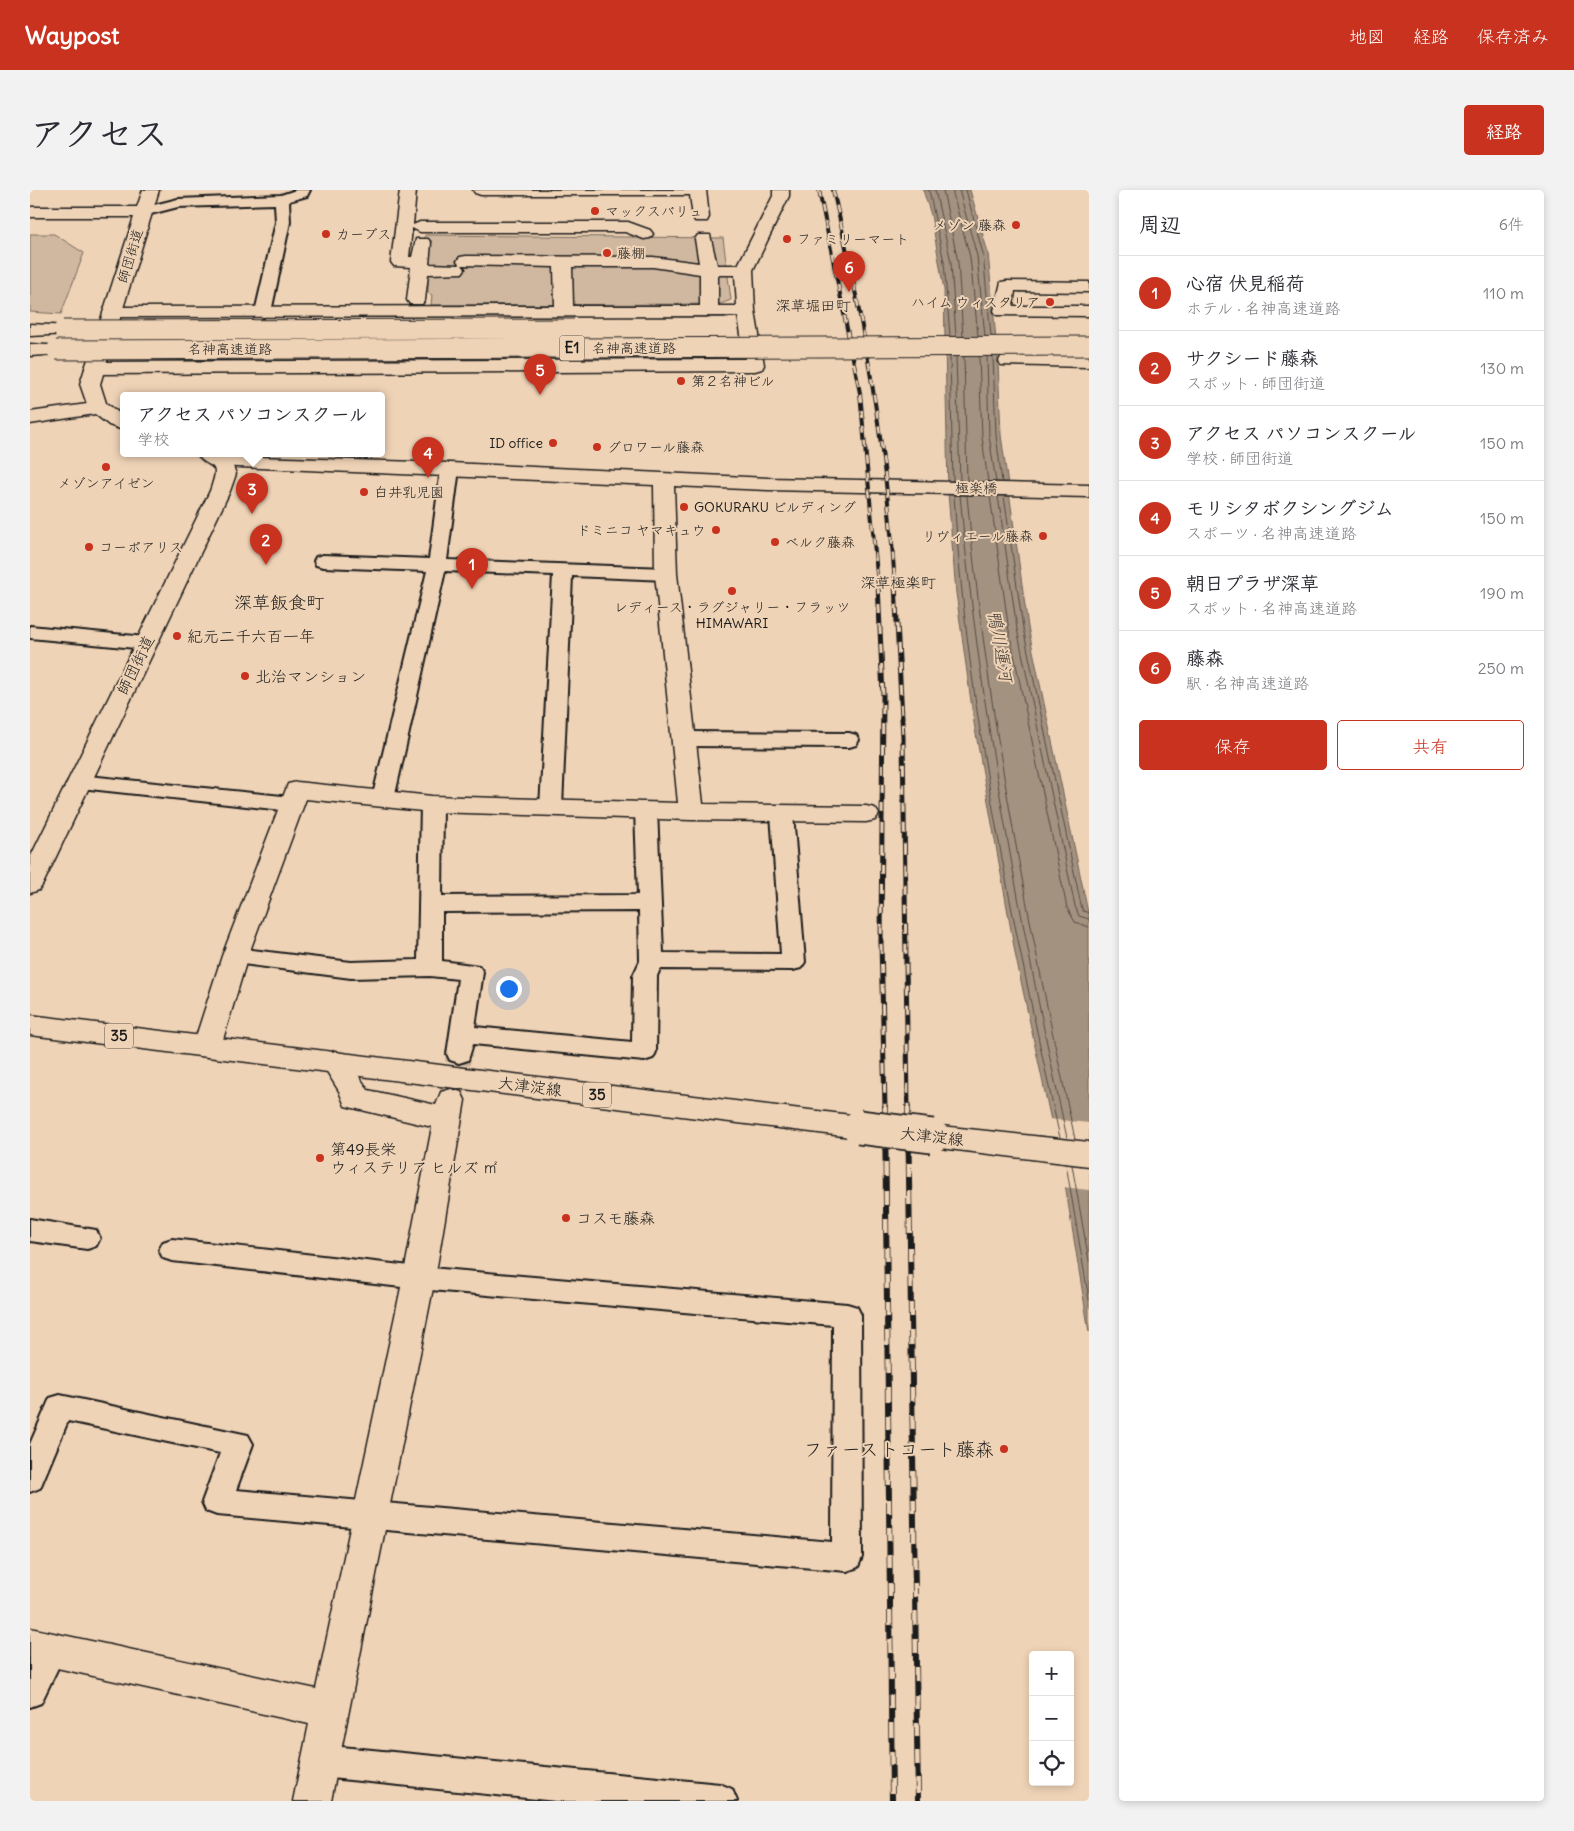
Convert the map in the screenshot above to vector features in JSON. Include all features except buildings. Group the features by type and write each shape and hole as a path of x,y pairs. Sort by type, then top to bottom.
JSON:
{"main road":[{"name":"師団街道","path":"100,408 93,400 90,384 151,190"},
{"path":"408,190 400,262 418,268 466,263 563,261 653,262 709,270 735,270"},
{"path":"481,190 698,190 701,217"},
{"path":"94,368 755,365 746,311 744,270 781,196 781,190"},
{"path":"30,212 143,212"},
{"path":"416,303 422,227 595,223 628,228 644,234"},
{"path":"561,224 577,237 626,237 664,254 709,270"},
{"path":"466,263 486,227"},
{"path":"704,239 709,270 709,306"},
{"path":"672,248 709,270"},
{"path":"563,261 564,306"},
{"path":"1001,319 1007,286 1089,287"},
{"path":"113,312 746,311"},
{"path":"1001,319 1089,311"},
{"path":"1001,319 1089,327"},
{"name":"名神高速道路","path":"30,330 770,328"},
{"name":"名神高速道路","path":"30,350 1089,346"},
{"path":"1008,361 1089,361"},
{"path":"30,418 100,408 120,422"},
{"name":"師団街道","path":"30,884 220,491 226,474 214,457"},
{"name":"極楽橋","path":"214,457 664,480 1089,491"},
{"path":"664,480 666,574 691,812"},
{"path":"207,1046 235,956 297,790 432,804 691,812 866,814"},
{"name":"大津淀線","path":"30,1025 1089,1154"},
{"path":"312,1801 419,1278 449,1109 355,1098 353,1089 336,1062"},
{"path":"40,1648 330,1710"}],"lane":[{"path":"143,212 178,203 282,200 303,190"},
{"path":"263,312 283,222 282,200"},
{"path":"383,799 437,567 450,469"},
{"path":"323,561 437,567 666,574"},
{"path":"551,807 564,571"},
{"path":"30,632 146,643"},
{"path":"683,738 849,740"},
{"path":"79,782 292,804"},
{"path":"430,968 432,804"},
{"path":"235,956 350,970 430,968 470,972 460,1044 644,1052 645,976 652,961 646,810"},
{"path":"652,961 793,962 782,814"},
{"path":"431,904 650,903"},
{"path":"30,1230 87,1238"},
{"path":"30,1479 60,1407 238,1444 217,1502 847,1557 847,1315 419,1278 172,1250"},
{"path":"30,1692 40,1648"},
{"path":"321,1762 720,1801"}],"shaded area":[{"path":"30,234 54,234 84,253 61,314 30,312"},
{"path":"425,235 723,238 731,300 720,304 431,305 432,295 428,293 428,280 419,280"}],"water":[{"name":"鴨川運河","path":"923,190 970,190 988,253 998,361 1001,435 1028,627 1089,917 1089,1332 1066,1190 1016,958 974,723 956,593 948,493 944,290 931,215"}],"pier":[{"path":"1049,1119 1089,1123 1089,1190 1063,1187"}],"tunnel":[{"path":"451,1100 459,1054"}],"railway":[{"path":"819,190 860,393 878,585"},
{"path":"833,190 855,288 873,386 886,485 895,585"},
{"path":"878,584 883,696 881,943 885,1108"},
{"path":"895,584 903,737 908,1108"},
{"path":"885,1107 892,1801"},
{"path":"908,1107 918,1801"}],"place":[{"name":"マックスバリュ","path":"595,211"},
{"name":"メゾン 藤森","path":"1016,225"},
{"name":"カーブス","path":"326,234"},
{"name":"ファミリーマート","path":"787,239"},
{"name":"藤棚","path":"607,253"},
{"name":"藤森","path":"849,292"},
{"name":"ハイム ウィスタリア","path":"1050,302"},
{"name":"第２名神ビル","path":"681,381"},
{"name":"朝日プラザ深草","path":"540,395"},
{"name":"ID office","path":"553,443"},
{"name":"グロワール藤森","path":"597,447"},
{"name":"メゾンアイゼン","path":"106,467"},
{"name":"モリシタボクシングジム","path":"428,478"},
{"name":"白井乳児園","path":"364,492"},
{"name":"GOKURAKU ビルディング","path":"684,507"},
{"name":"アクセス パソコンスクール","path":"252,514"},
{"name":"ドミニコ ヤマキュウ","path":"716,530"},
{"name":"リヴィエール藤森","path":"1043,536"},
{"name":"ベルク藤森","path":"775,542"},
{"name":"コーポアリス","path":"89,547"},
{"name":"サクシード藤森","path":"266,565"},
{"name":"心宿 伏見稲荷","path":"472,589"},
{"name":"レディース・ラグジャリー・フラッツ HIMAWARI","path":"732,591"},
{"name":"紀元二千六百一年","path":"177,636"},
{"name":"北治マンション","path":"245,676"},
{"name":"第49長栄 ウィステリア ヒルズ ㎡","path":"320,1158"},
{"name":"コスモ藤森","path":"566,1218"},
{"name":"ファーストコート藤森","path":"1004,1449"}],"district":[{"name":"深草堀田町","path":"813,306"},
{"name":"深草極楽町","path":"898,583"},
{"name":"深草飯食町","path":"279,603"}]}
